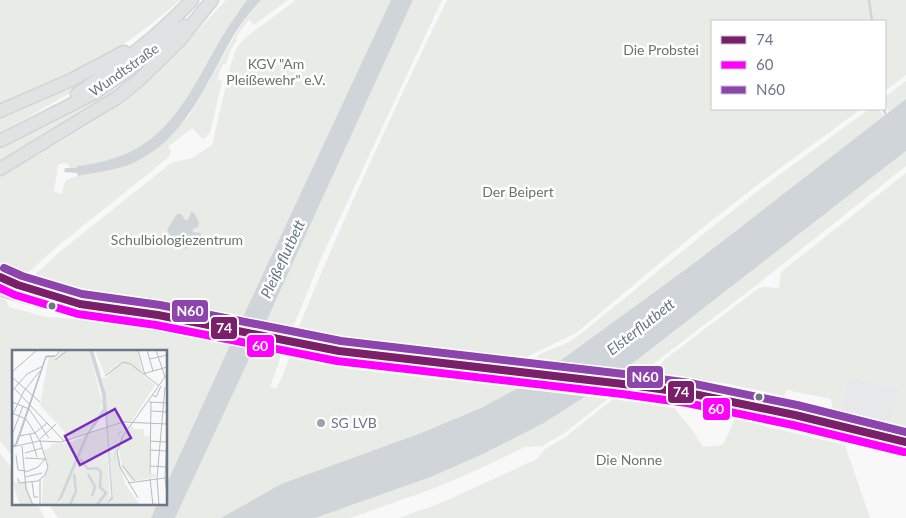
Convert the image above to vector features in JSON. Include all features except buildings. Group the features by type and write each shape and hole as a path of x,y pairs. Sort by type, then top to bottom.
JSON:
{"highway":[{"name":"Wundtstraße","path":"27,127 88,86 152,37 192,0"},
{"name":"Wundtstraße","path":"0,141 94,93 174,34 212,0"},
{"path":"0,170 118,97 139,80 178,42 212,0"},
{"path":"0,111 71,80 152,37"}],"main road":[{"path":"0,277 18,285 80,304"},
{"path":"0,290 51,304 80,304 158,315 340,351 689,393 795,415 906,442"}],"shaded area":[{"path":"849,377 900,390 889,426 840,414"}],"green space":[{"path":"0,0 180,0 132,38 94,63 0,106"},
{"path":"226,0 247,0 174,117 154,137 119,157 78,166 78,168 70,168 67,163 58,165 54,192 62,194 65,181 68,179 117,169 145,156 172,134 189,116 240,26 261,0 288,0 254,25 249,20 236,37 237,40 230,51 226,64 223,64 217,79 222,81 210,133 203,139 192,128 168,147 171,151 169,157 58,246 23,277 15,277 0,270 0,177 120,104 170,59"},
{"path":"296,0 391,0 241,321 31,278 62,250 171,163 192,158 212,145 231,64 237,47 245,38"},
{"path":"413,0 442,0 321,258 292,330 264,325"},
{"name":"Der Beipert","path":"447,0 906,0 906,75 886,90 886,20 711,20 711,110 860,110 697,232 576,333 526,357 384,342 313,331 297,331 369,164"},
{"path":"129,75 134,80 0,166 0,150 82,106"},
{"path":"906,81 906,99 889,113 886,96"},
{"path":"73,83 77,89 0,133 0,116"},
{"path":"868,110 878,110 885,116 697,261 557,363 534,359 542,353 567,343 578,336 763,187"},
{"path":"906,151 906,166 652,365 650,372 624,370"},
{"path":"906,173 906,431 889,426 899,390 849,377 840,414 833,413 831,399 787,390 784,396 728,384 656,373 664,360 759,288 779,288 781,272"},
{"path":"0,298 6,300 9,307 46,317 95,320 232,340 168,481 168,350 12,350 12,456 0,441"},
{"path":"255,345 282,352 270,386 276,389 289,358 357,370 518,388 481,408 421,433 281,484 221,518 175,518"},
{"path":"586,396 608,399 563,434 542,446 525,447 438,487 350,518 315,518 483,454 544,423"},
{"name":"Die Nonne","path":"613,399 674,408 691,428 703,447 723,445 735,419 845,445 870,518 399,518 441,503 537,459 545,449 564,438"},
{"path":"0,453 12,468 12,506 38,506 45,518 0,518"},
{"path":"50,506 156,506 151,518 58,518"}],"water":[{"path":"247,0 261,0 234,35 192,110 167,140 151,153 120,168 78,176 77,173 64,172 65,168 77,168 77,166 108,160 133,150 153,137 170,121 184,102 225,32"},
{"name":"Pleißeflutbett","path":"391,0 413,0 175,518 151,518 156,506 168,506 168,481"},
{"name":"Elsterflutbett","path":"906,99 906,151 624,370 544,423 483,454 433,476 315,518 221,518 281,484 421,433 481,408 518,388 557,363 697,261"},
{"path":"191,212 194,213 199,222 198,227 193,229 193,232 201,233 200,240 192,243 191,246 185,249 180,246 176,239 171,237 167,230 176,215 181,214 185,220 188,220"}],"pier":[{"path":"239,319 267,325 257,346 230,341"},
{"path":"555,362 629,370 590,397 514,388"}],"waterway":[{"path":"869,0 872,20"},
{"path":"884,110 887,116"}],"transit line":[{"name":"N60","path":"4,268 22,276 82,294 160,305 341,341 690,383 797,405 906,432"},
{"name":"74","path":"0,277 18,285 80,304 158,315 339,351 689,393 795,415 906,442"},
{"name":"60","path":"0,288 15,295 78,314 156,325 337,361 687,403 793,425 904,452"}],"place":[{"name":"SG LVB","path":"321,423"}],"park label":[{"name":"Die Probstei","path":"661,50"},
{"name":"KGV \"Am Pleißewehr\" e.V.","path":"276,72"},
{"name":"Schulbiologiezentrum","path":"177,240"}]}
